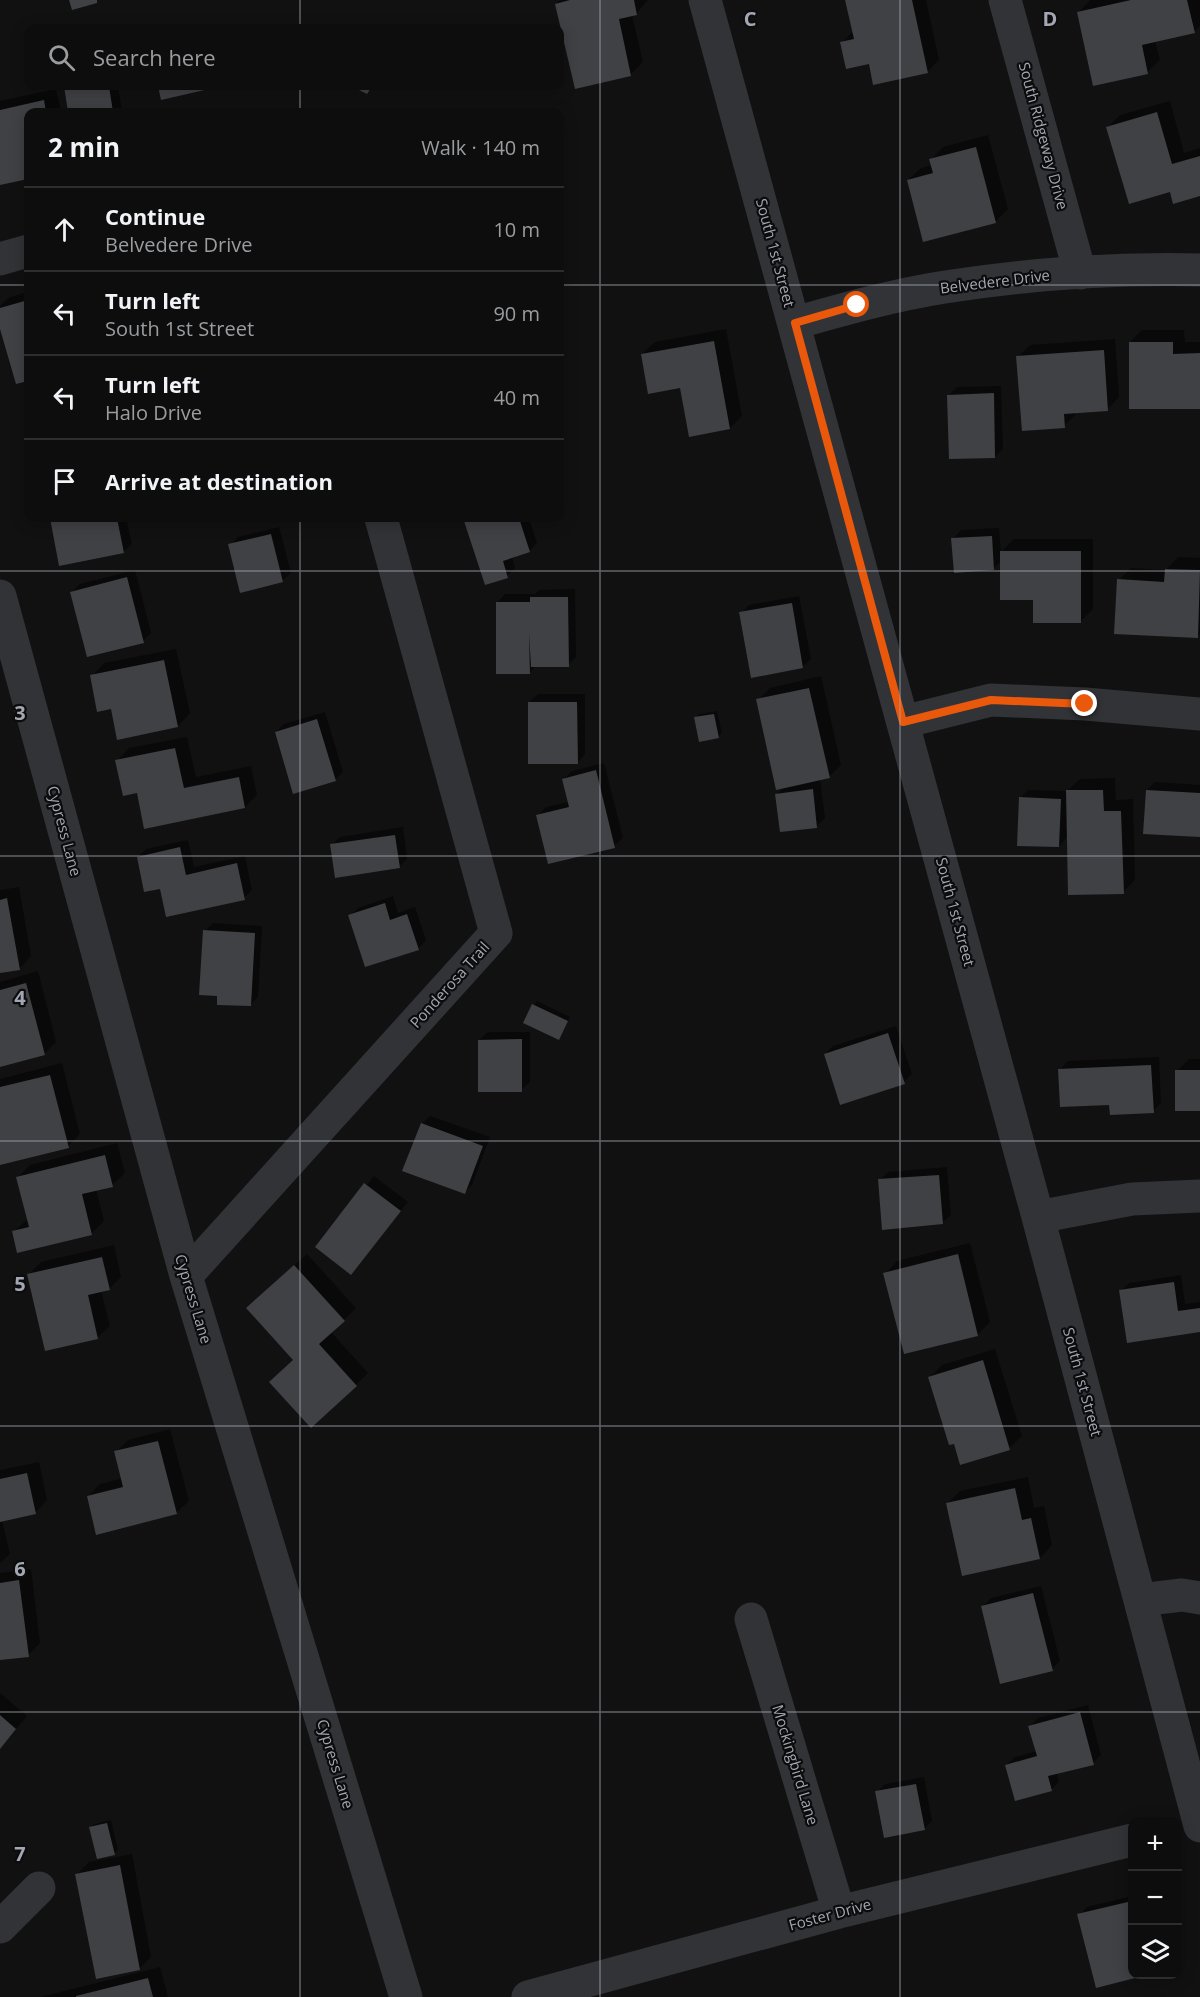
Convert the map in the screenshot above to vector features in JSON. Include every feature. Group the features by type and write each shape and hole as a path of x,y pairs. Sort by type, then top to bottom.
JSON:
{"street":[{"name":"South 1st Street","path":"705,0 1038,1216 1140,1600 1194,1825"},
{"name":"South Ridgeway Drive","path":"1005,0 1080,273"},
{"path":"0,259 24,252"},
{"name":"Belvedere Drive","path":"795,323 857,305 943,287 1002,279 1080,273 1200,270"},
{"name":"Ponderosa Trail","path":"186,1276 496,933 382,522"},
{"name":"Cypress Lane","path":"0,596 186,1276 406,1997"},
{"path":"903,722 991,700 1085,704 1200,714"},
{"path":"1038,1216 1132,1199 1200,1196"},
{"path":"1140,1600 1182,1595 1200,1598"},
{"name":"Mockingbird Lane","path":"751,1618 839,1912"},
{"name":"Foster Drive","path":"528,1997 839,1912 1128,1840"},
{"path":"0,1928 39,1888"}],"building":[{"path":"69,0 97,0 97,3 72,10"},
{"path":"570,0 634,0 637,15 619,19 631,76 575,89 564,42 564,24 560,24 555,4"},
{"path":"845,0 912,0 928,73 873,85 869,64 846,69 840,42 854,39"},
{"path":"1131,0 1187,0 1195,33 1142,45 1148,74 1093,86 1077,12"},
{"path":"65,90 110,90 112,108 67,108"},
{"path":"159,90 205,90 161,100"},
{"path":"44,100 45,108 24,108 24,180 0,185 0,110"},
{"path":"1157,112 1172,164 1200,156 1200,196 1173,204 1170,192 1129,204 1106,127"},
{"path":"976,147 996,223 923,242 907,180 933,173 929,159"},
{"path":"24,301 24,382 16,384 0,329 0,308"},
{"path":"714,341 730,429 689,437 680,388 648,394 641,354"},
{"path":"1129,342 1173,342 1173,354 1200,353 1200,409 1129,409"},
{"path":"1104,350 1108,411 1064,414 1065,428 1022,431 1016,356"},
{"path":"994,393 995,458 949,459 947,395"},
{"path":"51,522 118,522 124,553 59,566"},
{"path":"464,522 520,522 530,552 503,561 508,578 485,585"},
{"path":"271,534 283,582 240,593 228,544"},
{"path":"992,536 994,570 954,573 951,538"},
{"path":"1000,551 1081,551 1081,623 1033,623 1033,600 1000,600"},
{"path":"1165,569 1200,570 1198,638 1114,634 1117,579 1164,582"},
{"path":"127,577 144,643 87,657 70,592"},
{"path":"530,597 568,597 569,667 531,667 529,633 530,674 496,674 496,602 530,602"},
{"path":"792,603 803,668 751,678 739,612"},
{"path":"164,660 178,727 117,740 111,709 97,712 90,675"},
{"path":"809,688 830,778 776,790 756,699"},
{"path":"528,702 577,702 578,764 528,764"},
{"path":"714,714 719,738 699,742 694,717"},
{"path":"317,719 336,781 293,794 275,732"},
{"path":"175,748 184,788 239,777 245,808 144,829 137,793 123,796 115,760"},
{"path":"596,770 615,848 548,864 536,815 569,807 562,779"},
{"path":"813,789 817,828 780,832 775,794"},
{"path":"1066,790 1103,790 1104,811 1121,811 1124,894 1068,895"},
{"path":"1146,790 1200,793 1200,837 1143,834"},
{"path":"1019,797 1061,799 1059,847 1017,846"},
{"path":"395,835 400,868 335,878 330,844"},
{"path":"180,847 186,875 237,863 245,900 166,917 160,889 144,892 137,857"},
{"path":"7,898 20,970 0,973 0,900"},
{"path":"385,903 390,920 407,914 419,950 365,967 348,915"},
{"path":"203,930 255,933 251,1006 217,1005 217,996 199,995"},
{"path":"26,983 45,1055 0,1067 0,990"},
{"path":"532,1004 568,1021 559,1040 523,1023"},
{"path":"888,1033 905,1084 840,1105 824,1054"},
{"path":"522,1039 522,1092 478,1092 478,1040"},
{"path":"1151,1065 1154,1113 1110,1115 1109,1105 1060,1107 1058,1069"},
{"path":"1175,1070 1200,1070 1200,1111 1175,1111"},
{"path":"50,1075 69,1148 0,1165 0,1087"},
{"path":"421,1123 483,1146 465,1194 402,1171"},
{"path":"105,1155 113,1187 82,1194 92,1235 17,1253 12,1231 29,1227 16,1177"},
{"path":"939,1175 943,1224 882,1230 878,1179"},
{"path":"364,1183 401,1211 351,1275 315,1247"},
{"path":"958,1254 978,1336 904,1354 883,1273"},
{"path":"102,1257 110,1290 88,1295 98,1339 45,1351 27,1274"},
{"path":"294,1265 345,1321 319,1344 357,1386 311,1428 269,1382 293,1360 246,1308"},
{"path":"1174,1282 1178,1311 1200,1308 1200,1332 1127,1343 1119,1290"},
{"path":"983,1360 1010,1450 960,1465 954,1444 949,1445 928,1377"},
{"path":"158,1441 177,1514 96,1535 87,1496 123,1487 114,1451"},
{"path":"27,1473 36,1514 0,1522 0,1479"},
{"path":"1015,1488 1022,1520 1031,1518 1040,1559 962,1576 946,1503"},
{"path":"19,1580 29,1657 0,1660 0,1583"},
{"path":"1033,1593 1053,1671 1000,1684 981,1606"},
{"path":"1080,1712 1094,1765 1048,1776 1052,1791 1015,1801 1005,1765 1037,1756 1028,1726"},
{"path":"0,1715 16,1729 0,1749"},
{"path":"916,1784 925,1830 884,1838 875,1791"},
{"path":"107,1823 115,1855 97,1859 89,1827"},
{"path":"120,1865 140,1970 96,1979 75,1874"},
{"path":"1128,1902 1128,1979 1131,1979 1096,1988 1077,1914"},
{"path":"148,1978 153,1997 76,1997 76,1996"}],"route":[{"path":"857,305 795,323 903,722 991,700 1085,704"}]}
